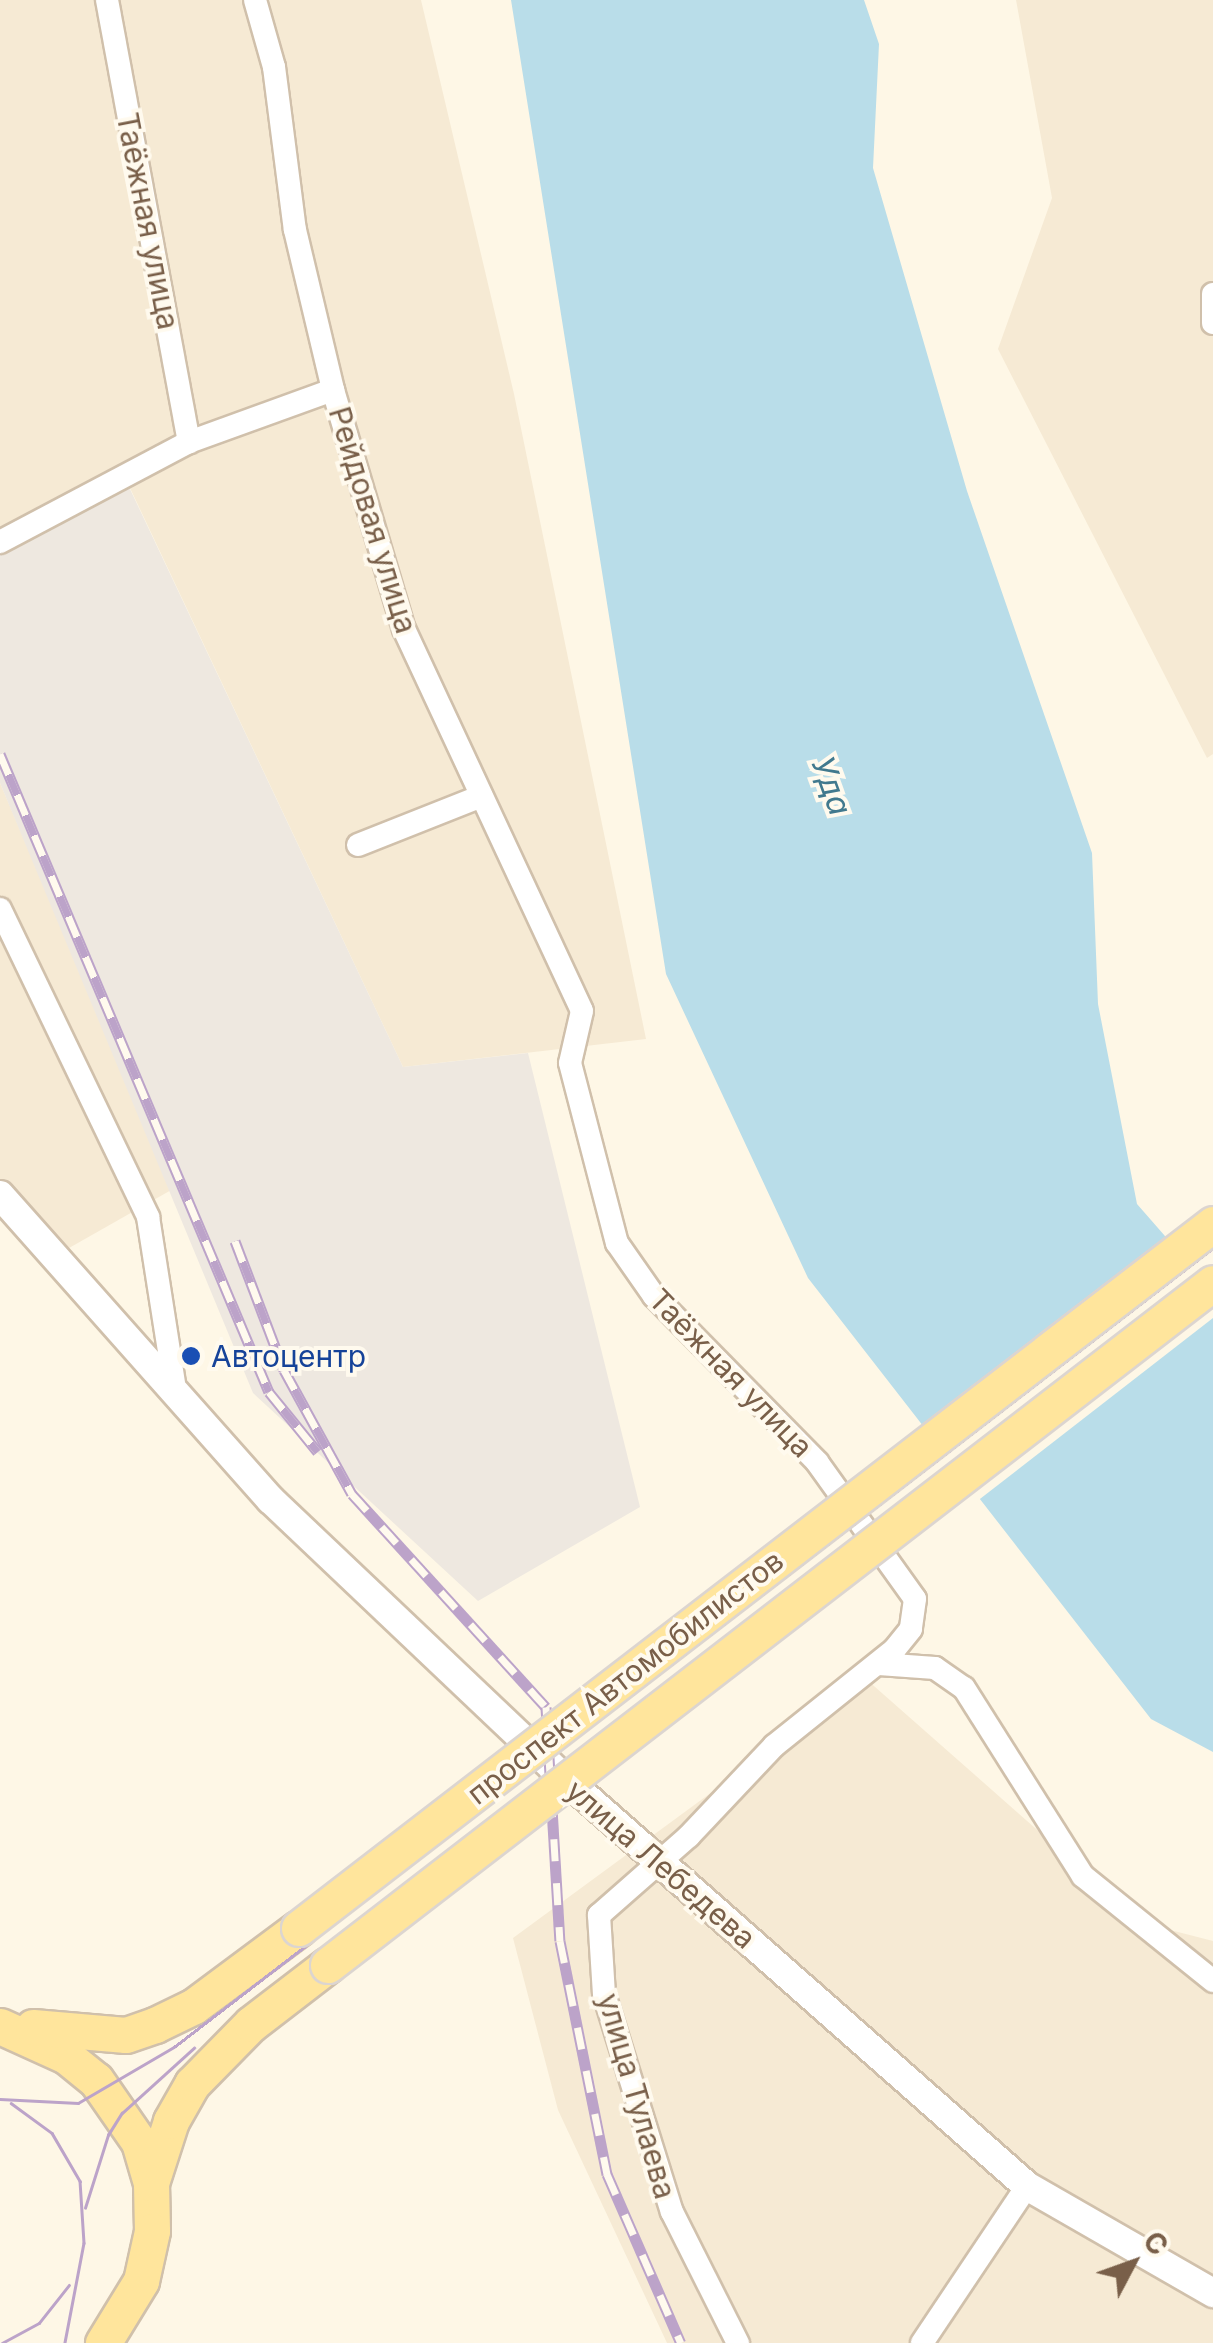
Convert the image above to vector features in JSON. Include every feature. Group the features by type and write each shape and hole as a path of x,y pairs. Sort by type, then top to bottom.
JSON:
{"main road":[{"name":"проспект Автомобилистов","path":"0,2024 75,2036 126,2034 194,2006 1213,1224"},
{"name":"проспект Автомобилистов","path":"152,2183 192,2084 251,2024 1213,1283"},
{"path":"0,2024 66,2056 96,2080 138,2142 152,2183 152,2230 142,2281 103,2343"}],"street":[{"name":"Таёжная улица","path":"106,0 188,442"},
{"name":"Рейдовая улица","path":"255,0 274,67 296,230 333,390 404,628 582,1012"},
{"path":"1213,294 1213,323"},
{"path":"0,542 188,442 333,390"},
{"path":"358,845 482,796"},
{"path":"0,909 148,1217 174,1383"},
{"name":"Таёжная улица","path":"582,1012 570,1063 618,1242 654,1296 817,1462 915,1599 911,1629 879,1664"},
{"name":"улица Лебедева","path":"0,1194 337,1568 905,2085 1027,2186 1213,2294"},
{"path":"658,1858 689,1836 800,1724 879,1664 935,1668 964,1688 1083,1876 1213,1981"},
{"name":"улица Тулаева","path":"658,1858 599,1914 604,1994 672,2212 738,2343"},
{"path":"922,2343 1027,2186"}],"shaded area":[{"path":"0,0 421,0 514,394 646,1039 403,1067 122,471 0,532"},
{"path":"1016,0 1213,0 1213,754 1207,758 998,349 1052,198"},
{"path":"121,470 403,1067 528,1053 640,1507 478,1601 253,1393 0,783 0,532"},
{"path":"0,783 173,1189 62,1252 0,1184"},
{"path":"866,1679 1143,1923 1213,1941 1213,2343 667,2343 558,2110 513,1938"}],"water":[{"name":"Уда","path":"511,0 864,0 879,44 873,168 967,491 1092,853 1098,1004 1137,1204 1213,1291 1213,1752 1151,1719 808,1278 666,974"}],"pier":[{"path":"1172,1237 1213,1284 1213,1318 976,1502 921,1431"}],"tram line":[{"path":"0,2099 78,2103 174,2047 1213,1248"},
{"path":"85,2208 108,2135 122,2113 194,2048"},
{"path":"11,2103 52,2133 80,2181 84,2243 65,2343"},
{"path":"2,2343 39,2323 69,2285"}],"railway":[{"path":"0,754 269,1392 318,1452"},
{"path":"235,1241 284,1370 352,1494 546,1707 560,1941 607,2174 681,2343"}],"place":[{"name":"Автоцентр","path":"191,1356"}]}
